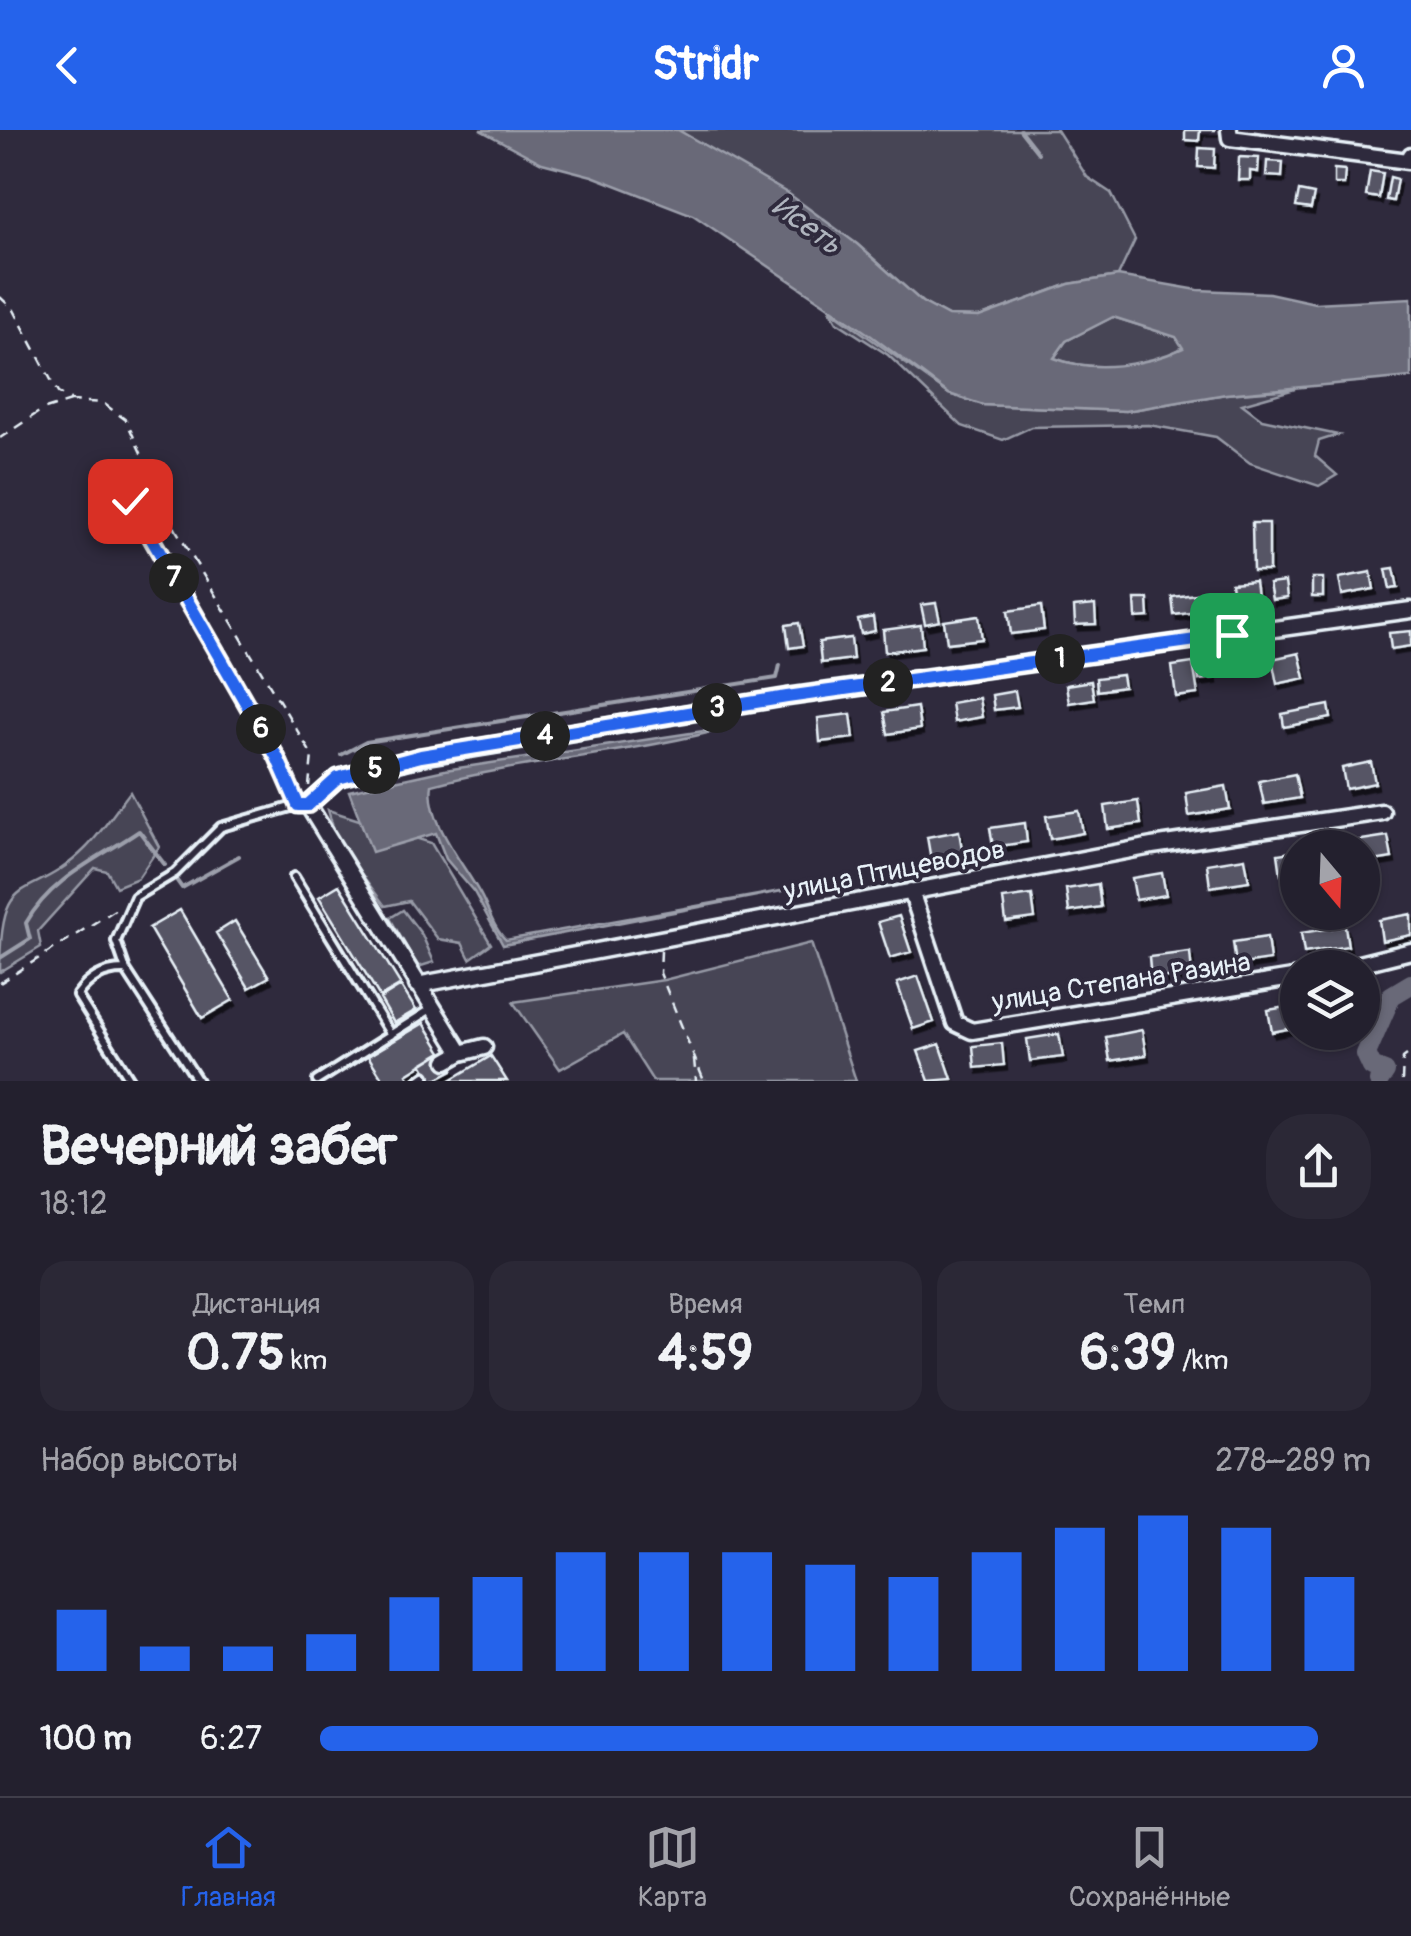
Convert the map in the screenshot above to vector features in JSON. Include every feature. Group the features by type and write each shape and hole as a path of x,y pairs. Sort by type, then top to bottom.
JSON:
{"street":[{"path":"1229,130 1230,138 1408,161 1411,156"},
{"path":"484,1047 454,1057 432,1009 303,805 338,778 421,756 807,694 1411,610"},
{"name":"улица Птицеводов","path":"417,985 1152,846 1382,812"},
{"name":"улица Степана Разина","path":"910,891 955,1023 972,1030 1280,980"},
{"path":"1380,959 1411,952"}],"lane":[{"path":"130,501 303,805 221,827 175,872 135,897 116,941 126,970 198,1081"},
{"path":"294,877 390,1035"},
{"path":"126,970 112,969 86,982 77,995 131,1081"},
{"path":"317,1081 328,1078 432,1009"}],"path":[{"path":"0,297 14,310 58,394 72,400 103,403 126,420 176,530 312,755 303,805"},
{"path":"0,438 42,410 72,400"},
{"path":"0,983 135,897"},
{"path":"662,938 660,973 704,1081"},
{"path":"693,1052 696,1081"},
{"path":"1402,1081 1403,1058 1411,1052"}],"shaded area":[{"path":"678,130 1057,130 1087,177 1111,193 1135,240 1118,276 1069,284 979,317 948,316 922,302 857,244"},
{"path":"830,310 949,394 983,405 1126,411 1226,394 1295,389 1242,404 1262,419 1338,435 1319,441 1315,456 1337,475 1319,486 1250,463 1216,437 1149,425 1031,427 1003,440 962,426 888,355 837,322"},
{"path":"1113,317 1176,337 1184,346 1156,360 1120,366 1085,365 1054,358 1066,341"},
{"path":"130,792 159,847 138,878 116,887 107,871 95,868 38,931 41,947 0,972 1,938 12,900 66,866 86,848"},
{"path":"328,810 431,843 491,944 470,959 462,943 438,939 409,901 385,906 337,841"},
{"path":"403,910 422,935 434,962 418,967 390,918"},
{"path":"811,943 856,1081 653,1081 623,1034 560,1069 513,1002 664,980"}],"water":[{"name":"Исеть","path":"480,130 678,130 789,194 857,244 922,302 948,316 979,317 1069,284 1118,276 1198,290 1269,293 1315,303 1411,298 1411,377 1226,394 1126,411 983,405 949,394 870,335 693,215 592,176 542,163","holes":["1113,317 1176,337 1183,348 1136,363 1085,365 1054,358 1066,341"]},
{"path":"730,727 432,785 435,812 447,840 506,940 808,886 503,945 474,892 446,859 436,833 372,852 349,791 445,770"}],"building":[{"path":"1185,130 1200,130 1199,141 1185,140"},
{"path":"1199,148 1215,149 1214,168 1198,167"},
{"path":"1239,157 1259,158 1258,172 1250,171 1250,180 1238,180"},
{"path":"1267,161 1283,162 1282,177 1266,176"},
{"path":"1334,169 1345,170 1344,184 1334,184"},
{"path":"1370,171 1383,173 1379,198 1366,196"},
{"path":"1390,177 1397,179 1393,201 1386,200"},
{"path":"1299,191 1314,194 1311,209 1296,207"},
{"path":"1252,523 1269,523 1269,571 1253,571"},
{"path":"1394,568 1398,588 1390,589 1386,569"},
{"path":"1371,572 1374,589 1342,595 1339,578"},
{"path":"1312,578 1323,578 1323,597 1312,597"},
{"path":"1255,581 1258,603 1234,606 1231,583"},
{"path":"1285,582 1287,598 1272,600 1269,584"},
{"path":"1196,594 1198,612 1174,615 1172,597"},
{"path":"1135,599 1148,599 1149,617 1136,618"},
{"path":"936,603 940,621 925,624 921,605"},
{"path":"1095,605 1096,624 1075,625 1074,607"},
{"path":"1041,606 1044,630 1011,634 1008,611"},
{"path":"979,616 982,639 947,643 944,621"},
{"path":"873,617 875,631 861,634 858,620"},
{"path":"799,623 803,646 789,648 786,625"},
{"path":"921,625 923,647 885,652 883,630"},
{"path":"1411,631 1411,646 1391,649 1389,633"},
{"path":"851,638 853,659 821,663 819,642"},
{"path":"1252,652 1254,666 1234,670 1231,655"},
{"path":"1299,653 1305,678 1277,684 1272,659"},
{"path":"1211,658 1214,678 1199,680 1197,660"},
{"path":"1193,663 1198,694 1176,697 1172,666"},
{"path":"1122,675 1124,687 1097,691 1096,678"},
{"path":"1091,681 1094,699 1069,703 1066,685"},
{"path":"1015,691 1018,707 994,710 992,695"},
{"path":"979,698 982,717 954,722 951,703"},
{"path":"1329,705 1331,718 1284,727 1282,714"},
{"path":"917,707 920,729 888,734 884,712"},
{"path":"851,714 854,738 820,742 818,718"},
{"path":"1371,762 1375,783 1346,789 1342,768"},
{"path":"1295,774 1300,798 1264,804 1259,781"},
{"path":"1226,786 1230,809 1189,816 1186,793"},
{"path":"1138,801 1141,824 1108,829 1105,806"},
{"path":"1079,811 1083,833 1050,839 1046,816"},
{"path":"1025,823 1027,842 993,847 990,828"},
{"path":"959,831 963,855 931,860 927,837"},
{"path":"1388,836 1392,858 1380,860 1380,837"},
{"path":"1245,858 1249,881 1210,887 1207,864"},
{"path":"1162,873 1166,895 1136,900 1132,878"},
{"path":"1098,884 1101,907 1069,912 1066,889"},
{"path":"339,885 401,985 380,997 319,897"},
{"path":"1032,895 1035,918 1006,922 1003,899"},
{"path":"180,910 233,1000 202,1018 149,928"},
{"path":"1411,914 1411,935 1382,941 1380,920"},
{"path":"899,916 911,952 890,958 878,922"},
{"path":"235,921 269,977 249,988 216,933"},
{"path":"1346,930 1348,946 1304,950 1301,933"},
{"path":"1267,937 1270,960 1236,965 1233,942"},
{"path":"1190,952 1192,974 1151,979 1149,957"},
{"path":"918,976 934,1022 913,1029 897,983"},
{"path":"401,986 416,1010 394,1023 380,999"},
{"path":"1280,1008 1280,1030 1272,1032 1268,1010"},
{"path":"424,1023 442,1052 407,1074 411,1081 384,1081 368,1056"},
{"path":"1142,1030 1146,1055 1110,1061 1106,1037"},
{"path":"1059,1034 1063,1057 1030,1061 1027,1039"},
{"path":"1002,1043 1004,1065 975,1068 973,1046"},
{"path":"940,1044 952,1079 929,1081 918,1051"},
{"path":"442,1052 453,1070 432,1081 422,1064"},
{"path":"491,1056 507,1081 449,1081"}],"waterway":[{"path":"1020,130 1038,153"},
{"path":"341,755 366,742 777,678 780,665"},
{"path":"0,958 30,939 26,923 62,881 139,831 165,865"},
{"path":"177,881 182,888 239,856"},
{"path":"1379,1081 1385,1072 1372,1067 1366,1054 1391,996 1411,984"}],"route":[{"path":"130,501 277,757 298,805 308,805 338,778 421,756 787,697 1232,635"}]}
